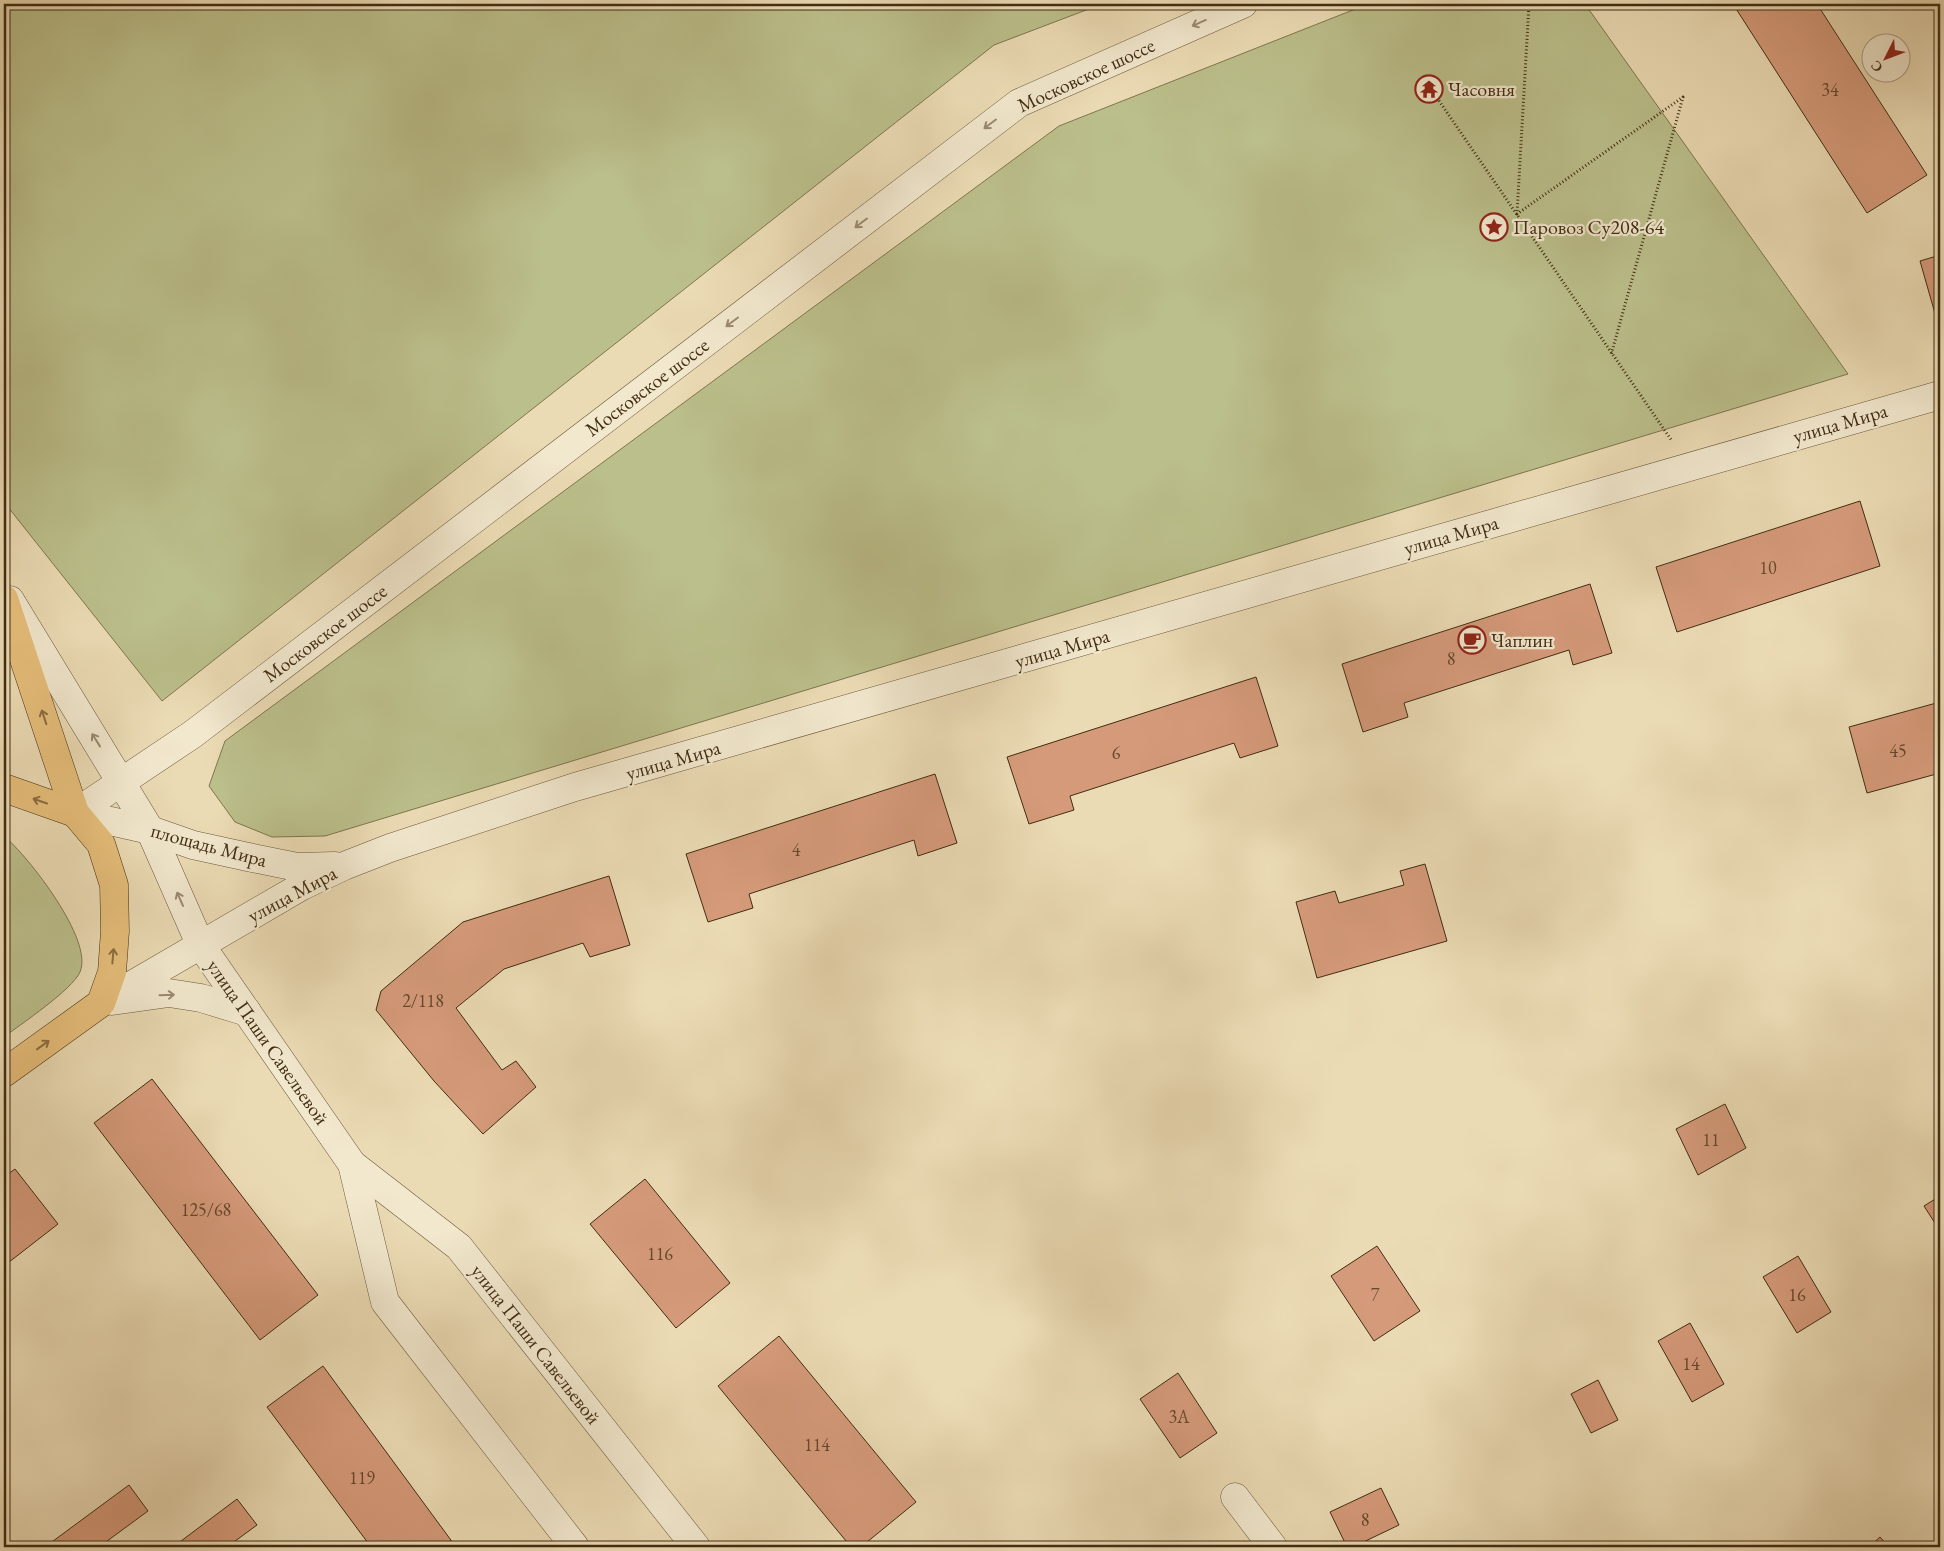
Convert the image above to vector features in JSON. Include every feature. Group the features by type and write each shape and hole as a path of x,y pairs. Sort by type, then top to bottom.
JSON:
{"main road":[{"path":"4,1073 101,1003 112,972 115,931 114,885 101,844 75,813 5,606"},
{"name":"площадь Мира","path":"4,788 75,813"}],"street":[{"name":"Московское шоссе","path":"75,813 193,734 1018,103 1244,4"},
{"name":"улица Мира","path":"200,944 302,886 344,866 390,848 575,788 1940,395"},
{"name":"улица Паши Савельевой","path":"5,606 121,781 150,830 200,944 352,1164 459,1247 696,1547"},
{"name":"площадь Мира","path":"75,813 150,830 194,845 297,867 344,866"},
{"path":"101,1003 200,944"},
{"path":"101,1003 169,993 201,998 247,1012"},
{"name":"улица Паши Савельевой","path":"352,1164 385,1302 575,1547"},
{"path":"1235,1498 1273,1547"}],"path":[{"path":"1517,214 1529,4"},
{"path":"1433,92 1611,355 1690,466"},
{"path":"1517,214 1683,97 1611,355"}],"green space":[{"path":"4,4 1102,4 994,45 162,701 4,502"},
{"path":"1368,4 1585,4 1848,374 325,836 272,837 235,822 209,786 225,741 1059,126"},
{"path":"4,836 28,861 56,900 77,940 82,958 80,972 67,988 4,1037"}],"building":[{"path":"1733,4 1817,4 1862,74 1862,82 1867,82 1927,175 1867,213"},
{"path":"1940,255 1940,323 1938,324 1920,261"},
{"path":"1860,501 1880,566 1677,632 1656,567"},
{"path":"1590,584 1612,653 1573,665 1569,650 1404,703 1408,717 1363,732 1342,664"},
{"path":"1256,677 1278,746 1240,758 1234,743 1070,796 1074,810 1029,824 1007,757"},
{"path":"1940,702 1940,773 1867,793 1849,727"},
{"path":"935,774 957,843 918,856 914,840 749,894 753,908 708,922 686,854"},
{"path":"1425,864 1447,941 1317,978 1296,902 1335,891 1339,903 1404,885 1400,871"},
{"path":"609,876 630,945 590,957 583,943 504,969 456,1008 502,1070 516,1061 536,1087 483,1134 434,1081 376,1010 381,991 463,922"},
{"path":"152,1079 318,1295 260,1340 94,1123"},
{"path":"1725,1104 1746,1148 1698,1175 1676,1129"},
{"path":"15,1169 58,1224 4,1266 4,1177"},
{"path":"645,1179 730,1283 676,1328 590,1224"},
{"path":"1940,1196 1940,1231 1924,1206"},
{"path":"1377,1246 1420,1311 1374,1341 1331,1276"},
{"path":"1798,1256 1831,1312 1797,1333 1763,1277"},
{"path":"1690,1323 1724,1384 1692,1402 1658,1341"},
{"path":"779,1336 916,1502 861,1547 851,1547 718,1386"},
{"path":"323,1366 456,1547 371,1547 267,1407"},
{"path":"1178,1373 1217,1433 1180,1458 1140,1399"},
{"path":"1598,1380 1618,1420 1591,1433 1571,1394"},
{"path":"129,1485 148,1511 99,1547 45,1547"},
{"path":"1381,1488 1399,1525 1353,1547 1347,1547 1330,1512"},
{"path":"237,1499 257,1525 227,1547 173,1547"},
{"path":"1880,1537 1889,1547 1869,1547"}],"place":[{"name":"Часовня","path":"1429,89"},
{"name":"Паровоз Су208-64","path":"1494,227"},
{"name":"Чаплин","path":"1472,640"}]}
